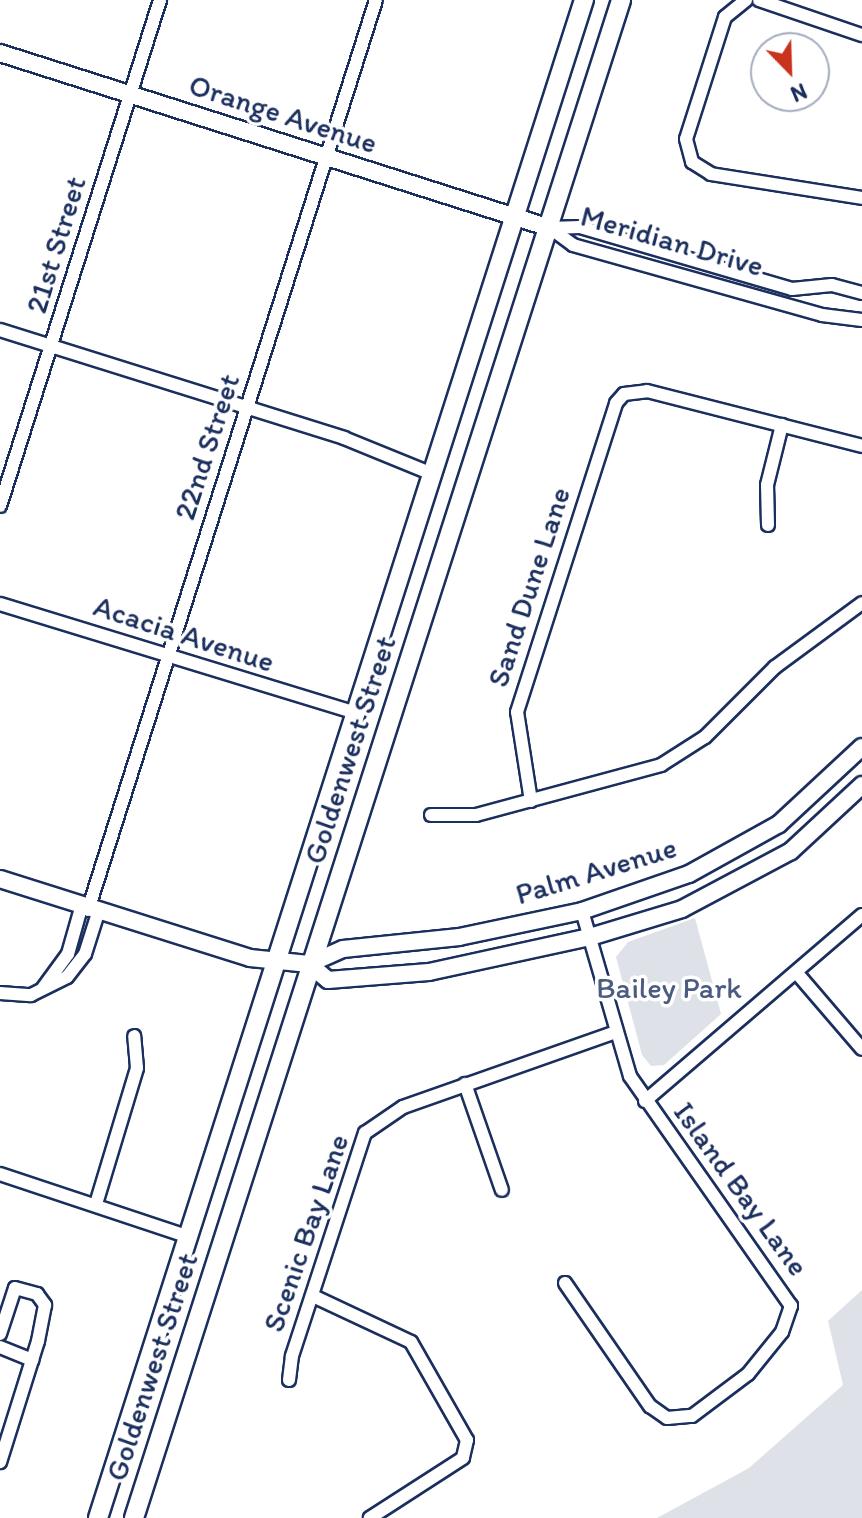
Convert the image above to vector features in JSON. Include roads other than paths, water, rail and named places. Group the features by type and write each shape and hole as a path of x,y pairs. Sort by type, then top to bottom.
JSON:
{"main road":[{"name":"Goldenwest Street","path":"98,1518 353,712 584,0"},
{"name":"Goldenwest Street","path":"134,1518 309,964 550,228 621,0"}],"street":[{"name":"21st Street","path":"0,506 160,0"},
{"name":"22nd Street","path":"89,911 376,0"},
{"path":"759,0 862,35"},
{"path":"742,1 725,17 686,139 692,162 711,174 862,198"},
{"name":"Orange Avenue","path":"0,53 550,228"},
{"name":"Meridian Drive","path":"550,228 580,227 792,289 832,285 862,293"},
{"name":"Meridian Drive","path":"550,228 573,245 822,315 862,320"},
{"path":"0,330 344,438 432,474"},
{"name":"Sand Dune Lane","path":"531,801 517,712 611,415 624,394 647,391 782,425"},
{"path":"768,525 767,485 782,425 862,446"},
{"path":"431,815 476,815 637,774 682,754 775,667 862,603"},
{"name":"Acacia Avenue","path":"0,604 353,712"},
{"name":"Palm Avenue","path":"0,879 89,911 250,958 309,964 343,949 459,937 582,911 689,874 779,824 862,747"},
{"name":"Palm Avenue","path":"309,964 328,980 429,972 590,937 682,909 738,884 791,851 862,785"},
{"path":"41,991 68,954 89,911"},
{"path":"0,993 20,997 41,991 67,977 81,961 89,911"},
{"name":"Island Bay Lane","path":"565,1283 650,1406 667,1418 692,1416 725,1393 767,1354 789,1319 791,1306 784,1291 630,1076 582,911"},
{"path":"645,1101 862,915"},
{"path":"68,954 81,961"},
{"path":"796,972 862,1049"},
{"name":"Scenic Bay Lane","path":"289,1380 365,1133 388,1114 616,1032"},
{"path":"96,1204 137,1068 134,1036"},
{"path":"465,1084 502,1190"},
{"path":"0,1174 189,1237"},
{"path":"0,1334 15,1288 37,1294 45,1305 32,1360 0,1462"},
{"path":"313,1296 411,1342 469,1450 370,1518"},
{"path":"0,1347 32,1360"}],"park label":[{"name":"Bailey Park","path":"669,988"}]}
